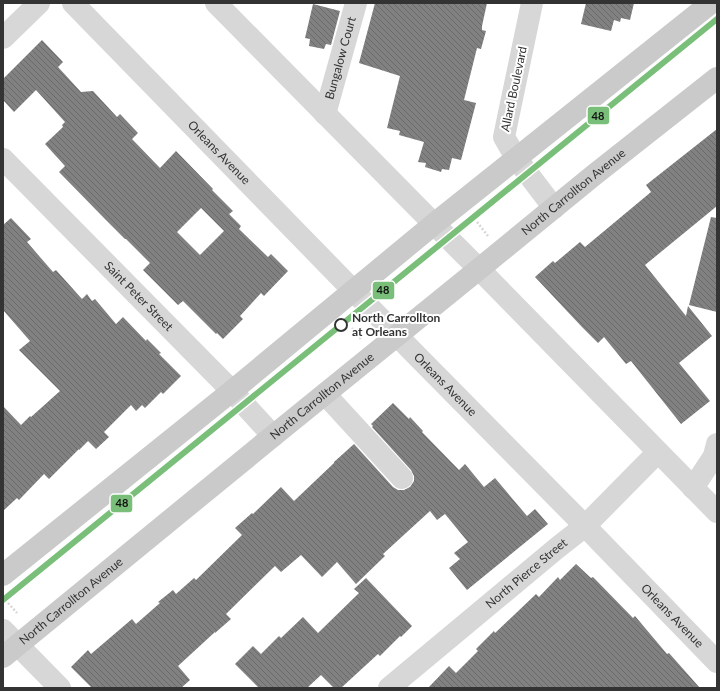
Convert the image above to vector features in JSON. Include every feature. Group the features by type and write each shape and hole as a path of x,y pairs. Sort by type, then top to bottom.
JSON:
{"main road":[{"path":"3,575 232,391 434,224 711,3"},
{"name":"North Carrollton Avenue","path":"8,644 273,436 594,175 717,78"}],"street":[{"path":"3,38 39,3"},
{"name":"Orleans Avenue","path":"73,3 717,662"},
{"path":"216,3 717,512"},
{"name":"Bungalow Court","path":"326,114 356,3"},
{"name":"Allard Boulevard","path":"532,3 504,137 516,158 554,208"},
{"name":"Saint Peter Street","path":"3,159 232,391 273,436"},
{"path":"325,394 402,478"},
{"path":"693,488 714,456 717,444"},
{"name":"North Pierce Street","path":"389,688 585,526 658,452"},
{"path":"8,644 60,688"}],"path":[{"path":"477,222 488,237"},
{"path":"352,328 365,344"},
{"path":"8,603 18,614"}],"building":[{"path":"375,3 487,3 482,26 482,30 486,31 481,49 477,48 464,100 476,103 461,160 452,158 449,170 442,169 441,172 425,167 426,163 418,162 424,142 399,135 400,131 387,128 400,76 359,63"},
{"path":"586,3 634,3 630,20 621,18 620,22 614,20 611,31 581,24"},
{"path":"313,4 340,11 331,45 326,44 324,49 309,46 310,39 305,38"},
{"path":"42,40 63,62 58,67 81,92 93,91 117,117 120,114 138,133 132,139 160,168 176,151 233,211 229,214 241,226 239,229 268,257 271,254 288,271 264,296 261,293 240,316 243,319 223,339 183,301 178,305 143,270 150,263 59,172 65,166 45,144 63,127 62,125 65,122 36,90 14,112 3,100 3,79","holes":["201,208 224,231 200,255 177,232"]},
{"path":"717,129 717,206 645,265 686,316 688,306 712,336 679,363 710,401 681,424 631,361 626,364 604,337 598,343 535,277 553,261 555,263 580,242 585,247 651,192 646,185"},
{"path":"711,217 717,218 717,312 689,305"},
{"path":"11,218 31,239 27,242 53,272 56,270 82,299 87,294 92,301 95,299 116,324 123,317 146,341 147,339 161,353 159,354 181,376 163,394 161,392 145,408 142,405 136,411 131,405 104,432 109,437 96,449 88,441 49,479 44,474 19,500 17,498 3,511 3,406 21,425 60,391 19,350 30,341 3,310 3,225"},
{"path":"393,403 409,419 410,417 423,431 422,432 459,470 465,464 484,487 495,478 527,516 535,509 548,524 467,590 449,568 460,559 454,553 468,542 445,514 437,520 430,511 383,554 385,556 356,584 337,562 322,577 301,555 281,572 275,566 226,614 231,619 178,666 190,680 181,688 92,688 71,667 88,650 91,654 132,619 136,624 160,603 158,602 173,590 176,594 194,578 196,580 242,535 235,528 252,513 253,514 281,487 294,501 354,444 393,487 398,490 404,490 410,487 414,481 414,476 411,470 372,427 373,426 371,424"},
{"path":"576,564 591,578 593,577 633,618 635,616 667,654 669,653 700,688 428,688 449,666 456,673 478,651 476,649 494,631 495,633 536,594 539,597 558,577 560,580"},
{"path":"366,578 412,626 380,656 378,654 341,688 334,688 321,675 307,688 259,688 235,664 253,646 261,654 279,636 281,638 303,617 318,633 359,593 354,589"}],"transit line":[{"name":"48","path":"3,600 717,19"}],"place":[{"name":"North Carrollton at Orleans","path":"341,325"}]}
